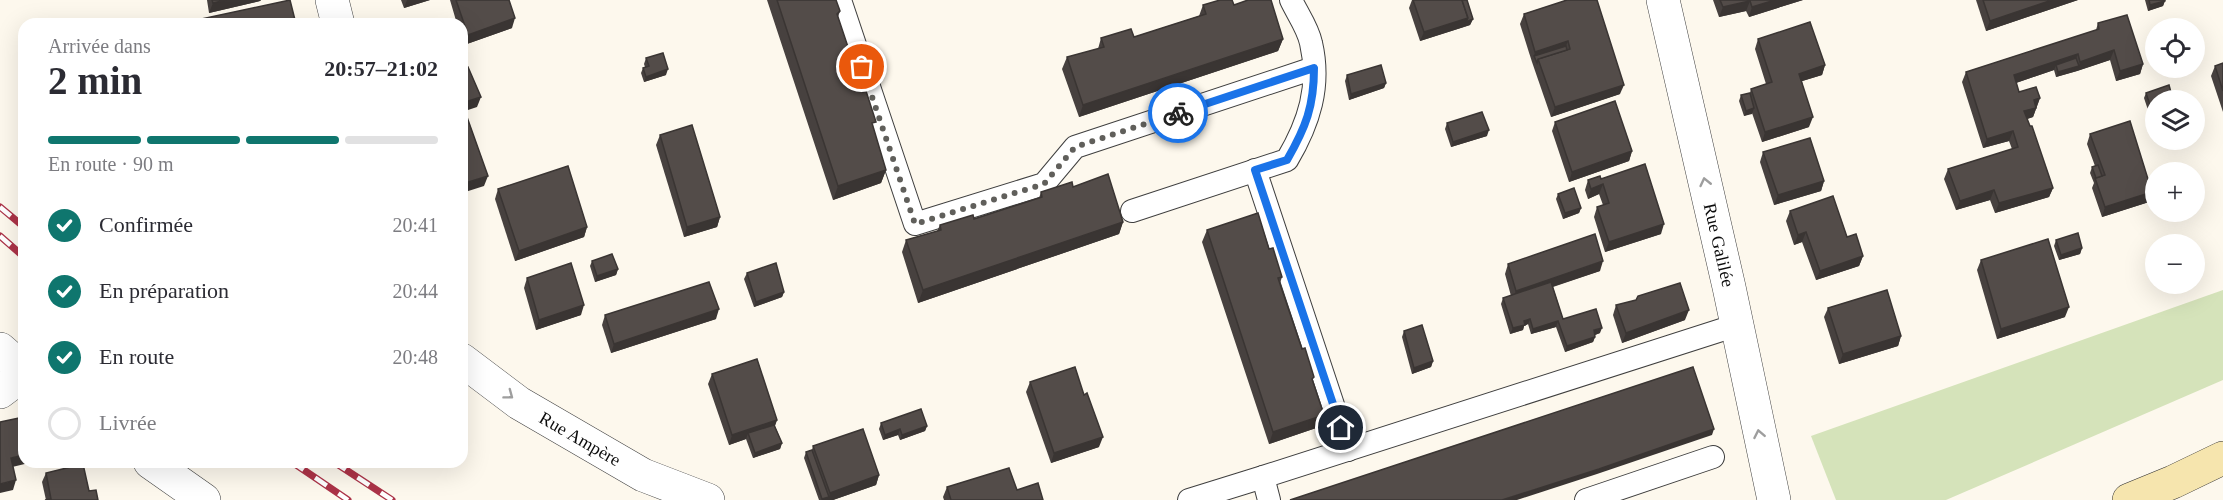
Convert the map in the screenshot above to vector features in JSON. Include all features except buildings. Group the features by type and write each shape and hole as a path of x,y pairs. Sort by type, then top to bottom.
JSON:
{"main road":[{"path":"2129,500 2223,458"}],"street":[{"path":"332,0 336,18"},
{"name":"Rue Galilée","path":"1663,0 1737,325 1763,455 1766,497"},
{"path":"0,349 18,366"},
{"name":"Rue Ampère","path":"468,365 519,403 643,475 708,500"},
{"path":"0,392 18,377"},
{"path":"159,468 204,500"}],"lane":[{"path":"840,0 915,224 1044,184 1075,147 1314,68"},
{"path":"1132,212 1287,160 1302,134 1311,105 1314,68 1311,41 1290,0"},
{"path":"1255,170 1348,450"},
{"path":"1189,500 1737,325"},
{"path":"1586,500 1713,457"},
{"path":"1263,477 1269,500"}],"green space":[{"path":"2223,290 2223,380 1946,500 1836,500 1811,436"}],"railway":[{"path":"0,207 18,222"},
{"path":"0,236 18,252"},
{"path":"301,468 348,500"},
{"path":"343,468 392,500"}],"way so far":[{"path":"862,67 915,224 1044,184 1075,147 1178,113"}],"route":[{"path":"1178,113 1314,68 1311,105 1302,134 1287,160 1255,170 1341,428"}]}
